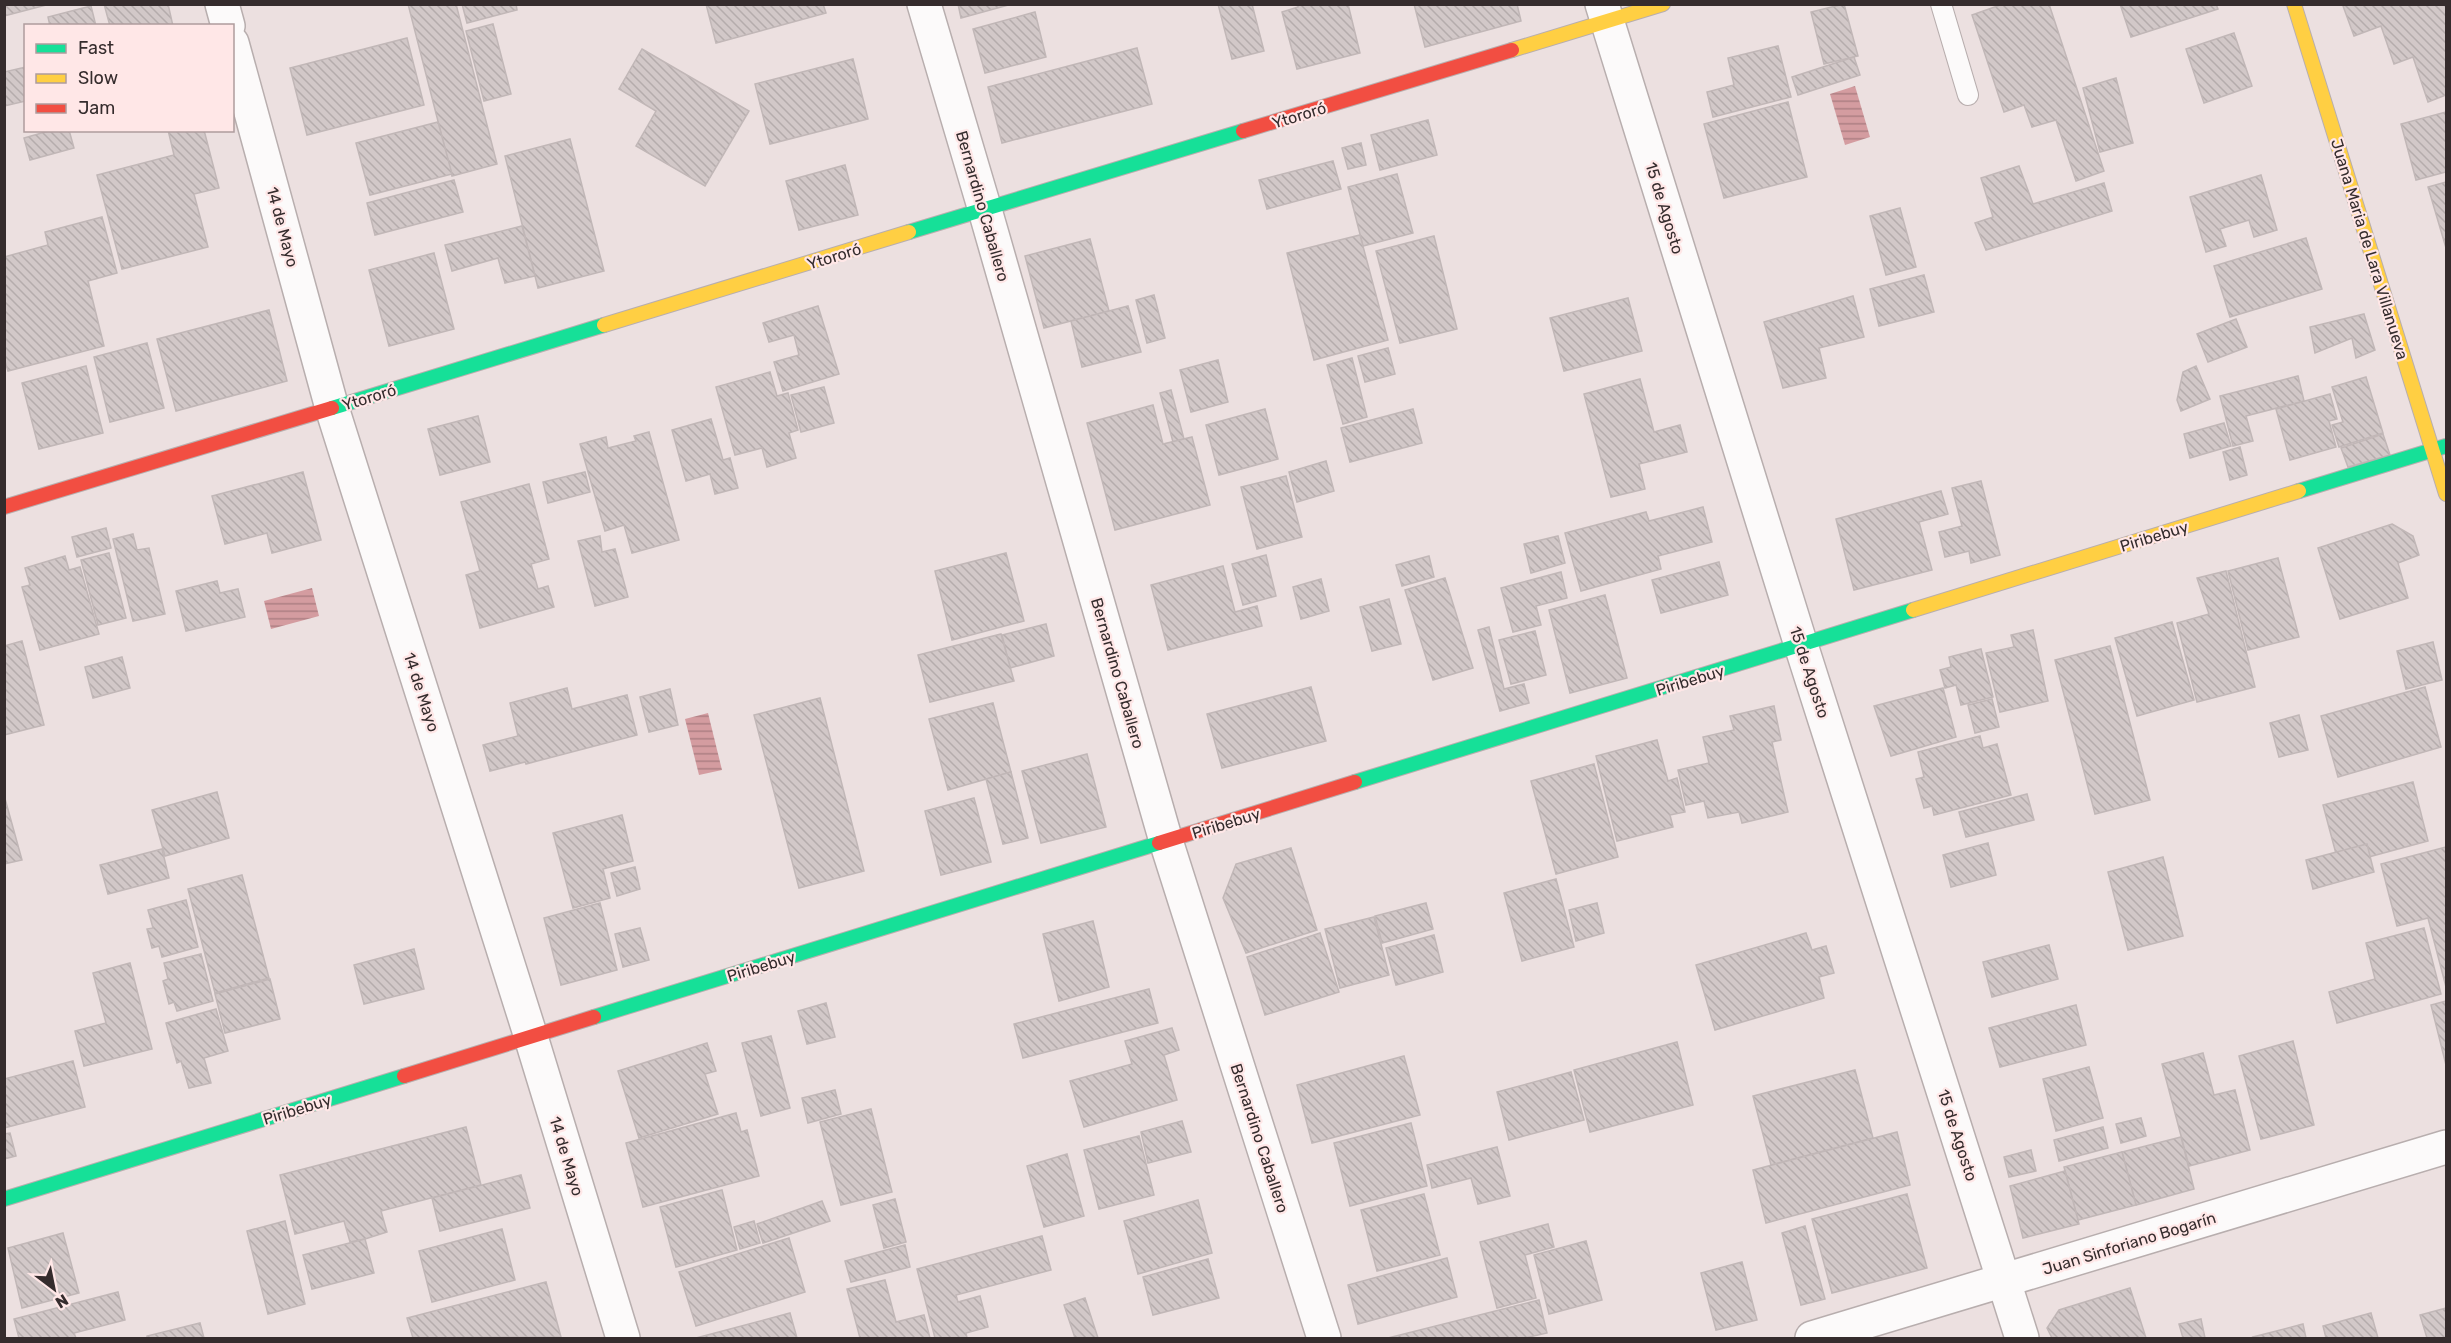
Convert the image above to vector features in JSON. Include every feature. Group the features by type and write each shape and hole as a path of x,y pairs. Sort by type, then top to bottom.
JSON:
{"street":[{"path":"222,4 227,24"},
{"name":"Bernardino Caballero","path":"924,4 1166,841 1324,1338"},
{"name":"Ytororó","path":"4,507 985,210 1604,13 1663,4"},
{"name":"Juana Maria de Lara Villanueva","path":"2294,4 2440,448 2446,494"},
{"name":"15 de Agosto","path":"1604,13 1801,645 2022,1338"},
{"name":"14 de Mayo","path":"234,50 332,408 531,1037 623,1338"},
{"name":"Piribebuy","path":"4,1199 2440,448"},
{"name":"Juan Sinforiano Bogarín","path":"1812,1338 2446,1147"}],"lane":[{"path":"1941,4 1968,95"}],"shaded area":[{"path":"1855,86 1870,137 1845,145 1830,94"},
{"path":"312,588 319,616 271,629 264,601"},
{"path":"708,713 722,770 699,775 685,719"}],"building":[{"path":"4,4 50,4 4,16"},
{"path":"104,4 168,4 173,24 109,24"},
{"path":"408,4 456,4 497,164 452,176"},
{"path":"462,4 516,4 517,10 467,23"},
{"path":"706,4 823,4 826,13 716,43"},
{"path":"958,4 1012,4 961,18"},
{"path":"1218,4 1252,4 1264,51 1232,59"},
{"path":"1298,4 1348,4 1360,53 1297,69 1282,12 1298,7"},
{"path":"1414,4 1517,4 1521,21 1425,47"},
{"path":"1844,4 1858,56 1824,64 1811,12"},
{"path":"2003,4 2049,4 2104,171 2076,181 2056,120 2032,127 2024,105 2004,112 1972,15"},
{"path":"2120,4 2216,4 2218,9 2131,37"},
{"path":"2348,4 2446,4 2446,95 2428,102 2413,57 2394,64 2381,26 2354,36 2343,6"},
{"path":"91,6 96,24 50,24 48,17"},
{"path":"1035,12 1046,57 985,73 973,29"},
{"path":"493,24 511,94 484,101 466,31"},
{"path":"2234,33 2252,86 2204,103 2186,49"},
{"path":"407,38 424,105 307,135 290,68"},
{"path":"1778,46 1791,97 1713,117 1707,92 1734,85 1728,58"},
{"path":"1137,48 1152,104 1002,143 988,87"},
{"path":"642,49 749,111 705,186 636,146 656,111 619,89"},
{"path":"1854,57 1860,75 1798,95 1792,77"},
{"path":"853,59 868,119 770,144 755,84"},
{"path":"24,67 24,101 4,106 4,72"},
{"path":"2116,78 2133,143 2100,152 2083,88"},
{"path":"1788,102 1807,177 1724,198 1704,124"},
{"path":"2446,112 2446,172 2416,180 2401,124"},
{"path":"1428,120 1437,155 1380,170 1371,135"},
{"path":"438,122 452,174 370,195 356,143"},
{"path":"45,132 70,132 74,148 30,160 24,138"},
{"path":"168,132 205,132 219,188 194,194 208,247 122,269 97,175 174,155"},
{"path":"570,139 604,271 538,288 505,156"},
{"path":"1361,143 1366,165 1348,169 1342,148"},
{"path":"1333,161 1341,189 1267,209 1259,180"},
{"path":"845,165 858,215 799,230 786,181"},
{"path":"2019,166 2033,204 2104,183 2112,211 1986,250 1975,223 1993,217 1981,178"},
{"path":"1397,174 1413,233 1363,246 1348,187"},
{"path":"2261,175 2277,230 2254,237 2249,220 2220,229 2226,246 2206,252 2190,197"},
{"path":"454,180 463,212 375,235 367,203"},
{"path":"2446,182 2446,248 2428,187"},
{"path":"1900,208 1916,267 1886,275 1870,216"},
{"path":"102,217 117,273 88,281 104,346 8,371 4,358 4,257 48,245 45,232"},
{"path":"522,226 535,276 505,283 498,258 452,271 445,245"},
{"path":"1360,235 1388,340 1314,360 1287,253"},
{"path":"1434,236 1457,329 1400,343 1376,251"},
{"path":"2306,238 2322,289 2230,317 2214,266"},
{"path":"1090,239 1109,311 1044,328 1025,256"},
{"path":"434,253 454,329 389,346 369,270"},
{"path":"1924,275 1934,312 1879,326 1870,289"},
{"path":"1154,295 1165,338 1147,343 1136,300"},
{"path":"1853,296 1864,337 1819,348 1826,378 1783,388 1764,322"},
{"path":"1628,298 1642,351 1564,371 1550,318"},
{"path":"818,306 839,374 783,391 774,362 799,355 794,335 769,342 763,323"},
{"path":"1128,306 1141,352 1082,367 1071,321"},
{"path":"269,310 287,381 176,411 157,339"},
{"path":"2364,314 2375,350 2356,358 2352,338 2315,353 2310,327"},
{"path":"2236,319 2247,347 2208,362 2197,334"},
{"path":"147,343 164,408 110,422 94,357"},
{"path":"1388,348 1395,374 1365,382 1358,356"},
{"path":"1352,358 1367,417 1343,424 1327,365"},
{"path":"1218,360 1228,402 1191,412 1180,370"},
{"path":"86,366 103,433 39,449 22,383"},
{"path":"2196,366 2210,399 2181,411 2177,400 2183,372"},
{"path":"770,372 777,396 788,393 798,430 789,433 796,458 767,467 762,448 735,455 716,387"},
{"path":"2298,376 2304,401 2246,416 2253,441 2233,446 2220,396"},
{"path":"2366,377 2383,433 2339,447 2332,425 2343,422 2332,387"},
{"path":"1640,379 1654,432 1680,425 1687,452 1639,464 1645,489 1611,497 1584,394"},
{"path":"824,387 834,423 801,432 791,395"},
{"path":"1171,390 1184,439 1173,442 1160,393"},
{"path":"2330,394 2337,419 2329,421 2336,447 2290,460 2276,409"},
{"path":"1153,405 1163,444 1192,437 1210,505 1115,530 1087,423"},
{"path":"1265,409 1278,459 1219,475 1206,425"},
{"path":"1413,409 1422,443 1350,462 1341,428"},
{"path":"478,416 490,462 440,475 428,429"},
{"path":"711,419 723,460 730,458 738,488 715,494 710,474 686,481 672,430"},
{"path":"2224,423 2231,446 2190,458 2184,434"},
{"path":"649,432 679,540 632,553 624,525 605,531 580,444 606,437 608,448 636,441 634,436"},
{"path":"2383,434 2390,455 2348,467 2341,448"},
{"path":"2240,447 2247,475 2230,480 2223,452"},
{"path":"1326,461 1334,491 1297,502 1289,472"},
{"path":"303,472 321,540 272,553 267,533 225,544 212,496"},
{"path":"585,472 590,492 548,503 543,482"},
{"path":"1286,476 1302,537 1257,549 1241,487"},
{"path":"1981,481 2000,555 1971,563 1969,551 1945,557 1939,532 1962,526 1952,488"},
{"path":"529,484 549,559 531,564 538,589 548,586 554,607 480,628 466,575 480,571 461,502"},
{"path":"1941,491 1948,514 1919,522 1932,570 1854,590 1836,519"},
{"path":"1703,507 1712,542 1658,556 1661,569 1581,591 1565,533 1646,512 1649,521"},
{"path":"2392,524 2413,536 2419,555 2398,563 2408,598 2340,619 2318,548"},
{"path":"106,528 111,548 77,557 72,537"},
{"path":"133,534 137,550 149,548 165,614 133,621 113,539"},
{"path":"600,536 602,552 615,549 628,597 595,606 578,541"},
{"path":"1558,536 1565,563 1531,573 1524,544"},
{"path":"109,553 126,618 98,625 81,560"},
{"path":"1006,553 1024,621 952,640 935,571"},
{"path":"1266,555 1276,596 1243,605 1232,564"},
{"path":"65,556 69,570 80,567 99,634 40,650 22,587 30,585 25,568"},
{"path":"1429,556 1434,577 1402,586 1396,565"},
{"path":"2278,558 2299,637 2248,650 2228,571"},
{"path":"1719,562 1728,595 1661,613 1652,580"},
{"path":"1223,566 1235,612 1257,606 1262,626 1168,650 1151,585"},
{"path":"2226,571 2255,687 2197,702 2177,623 2209,614 2197,578"},
{"path":"1561,572 1567,598 1536,606 1541,625 1513,632 1501,588"},
{"path":"1445,578 1473,668 1433,680 1405,590"},
{"path":"1321,579 1329,611 1301,619 1293,587"},
{"path":"217,581 220,593 238,589 245,617 186,631 176,591"},
{"path":"1605,595 1627,678 1570,693 1549,610"},
{"path":"1389,599 1401,644 1372,651 1360,607"},
{"path":"2172,622 2194,700 2137,716 2115,638"},
{"path":"1046,624 1054,656 1010,668 1002,635"},
{"path":"1489,627 1504,689 1524,684 1529,703 1500,711 1478,630"},
{"path":"2033,630 2048,701 2000,712 1986,653 2014,647 2011,635"},
{"path":"1535,631 1546,675 1511,684 1499,640"},
{"path":"1001,634 1014,681 930,702 918,655"},
{"path":"22,641 44,725 4,735 4,646"},
{"path":"2433,642 2442,680 2406,689 2397,651"},
{"path":"2110,646 2150,800 2095,814 2055,660"},
{"path":"1981,649 1993,697 1961,705 1956,685 1945,688 1940,670 1951,667 1949,657"},
{"path":"122,657 130,688 93,698 85,667"},
{"path":"1311,687 1326,741 1222,768 1207,714"},
{"path":"2425,687 2441,747 2338,777 2321,716"},
{"path":"567,688 572,709 627,695 637,735 490,771 483,745 518,736 510,703"},
{"path":"1943,688 1956,737 1891,756 1874,706"},
{"path":"670,689 678,725 649,732 640,697"},
{"path":"820,698 864,871 799,888 754,715"},
{"path":"1992,699 1999,727 1975,733 1968,705"},
{"path":"993,703 1011,772 948,790 929,719"},
{"path":"1774,706 1781,740 1772,742 1788,812 1742,823 1739,812 1708,818 1704,801 1686,805 1678,770 1709,763 1703,737 1734,730 1730,716"},
{"path":"2299,715 2308,750 2279,757 2270,723"},
{"path":"1980,736 1983,748 1997,744 2011,795 1934,815 1932,806 1924,808 1916,779 1924,777 1918,752"},
{"path":"1657,740 1668,781 1677,778 1685,812 1670,815 1673,827 1617,841 1596,756"},
{"path":"1087,754 1106,827 1041,843 1022,771"},
{"path":"1594,764 1618,857 1556,874 1531,781"},
{"path":"1011,772 1028,838 1003,844 986,779"},
{"path":"2413,782 2428,841 2339,865 2323,805"},
{"path":"217,792 229,838 165,856 152,810"},
{"path":"2027,794 2034,820 1966,837 1959,812"},
{"path":"4,795 22,860 4,864"},
{"path":"974,798 991,862 941,875 925,811"},
{"path":"622,815 633,861 603,869 610,898 573,908 553,833"},
{"path":"1988,843 1996,875 1951,887 1943,855"},
{"path":"2367,844 2374,872 2313,889 2306,860"},
{"path":"2446,847 2446,987 2428,918 2397,926 2381,864"},
{"path":"1291,848 1317,930 1246,953 1223,898 1236,864"},
{"path":"162,849 169,878 108,894 100,865"},
{"path":"2163,857 2183,936 2128,950 2108,872"},
{"path":"635,867 640,889 617,896 611,873"},
{"path":"242,875 269,978 215,993 188,889"},
{"path":"1556,879 1574,947 1522,961 1504,893"},
{"path":"186,900 198,947 162,957 159,946 152,948 147,929 153,928 148,910"},
{"path":"600,903 617,970 561,985 544,918"},
{"path":"1426,903 1433,929 1382,943 1375,916"},
{"path":"1597,903 1604,933 1576,941 1569,910"},
{"path":"1374,917 1389,975 1340,988 1325,929"},
{"path":"1093,921 1109,987 1059,1001 1043,934"},
{"path":"640,928 649,960 623,967 615,934"},
{"path":"2424,928 2441,994 2337,1023 2329,992 2375,979 2366,943"},
{"path":"1320,933 1339,992 1265,1015 1247,957"},
{"path":"1806,933 1812,950 1826,946 1834,973 1819,977 1824,998 1715,1030 1696,965"},
{"path":"1434,935 1443,972 1396,985 1386,948"},
{"path":"2049,945 2058,979 1992,997 1983,962"},
{"path":"414,949 424,989 364,1004 354,965"},
{"path":"201,954 213,1001 177,1011 174,1002 169,1004 163,981 168,979 164,963"},
{"path":"130,963 152,1049 84,1066 75,1031 106,1023 93,973"},
{"path":"270,979 280,1019 225,1033 215,994"},
{"path":"1149,989 1158,1023 1023,1058 1014,1024"},
{"path":"2446,1001 2446,1065 2431,1005"},
{"path":"826,1003 835,1037 807,1044 798,1011"},
{"path":"2076,1005 2086,1045 2000,1067 1989,1028"},
{"path":"216,1009 228,1051 204,1058 211,1083 189,1088 181,1061 177,1063 166,1023"},
{"path":"1172,1028 1179,1050 1164,1055 1177,1100 1084,1127 1070,1081 1132,1064 1125,1041"},
{"path":"771,1036 790,1108 761,1116 742,1043"},
{"path":"2293,1041 2314,1125 2261,1139 2239,1056"},
{"path":"1677,1042 1693,1105 1590,1132 1574,1070"},
{"path":"707,1043 716,1071 705,1074 718,1114 639,1138 618,1071"},
{"path":"2203,1053 2214,1095 2235,1090 2250,1150 2189,1166 2162,1064"},
{"path":"1404,1056 1420,1115 1312,1143 1297,1085"},
{"path":"73,1061 85,1107 4,1128 4,1079"},
{"path":"2089,1067 2103,1118 2056,1131 2043,1079"},
{"path":"1855,1070 1873,1138 1771,1165 1753,1096"},
{"path":"1571,1072 1584,1120 1509,1140 1497,1092"},
{"path":"835,1090 841,1114 808,1123 802,1098"},
{"path":"871,1109 892,1192 841,1205 820,1122"},
{"path":"736,1113 741,1132 747,1130 759,1176 643,1207 626,1143"},
{"path":"2141,1118 2146,1136 2121,1143 2116,1124"},
{"path":"1182,1121 1191,1152 1148,1163 1141,1132"},
{"path":"1411,1123 1427,1186 1350,1206 1334,1143"},
{"path":"466,1127 481,1185 381,1211 387,1232 365,1239 350,1242 344,1221 295,1234 280,1175"},
{"path":"2103,1127 2108,1148 2059,1161 2054,1140"},
{"path":"1897,1132 1910,1185 1766,1223 1753,1170"},
{"path":"10,1133 16,1156 4,1159 4,1134"},
{"path":"1139,1136 1154,1195 1099,1209 1084,1150"},
{"path":"2181,1137 2194,1189 2136,1205 2122,1152"},
{"path":"1497,1147 1510,1196 1478,1204 1471,1178 1432,1188 1427,1165"},
{"path":"2031,1150 2036,1171 2009,1177 2004,1157"},
{"path":"2122,1152 2136,1205 2078,1220 2064,1167"},
{"path":"1067,1154 1084,1216 1044,1227 1027,1166"},
{"path":"2065,1171 2079,1224 2023,1238 2010,1186"},
{"path":"521,1175 530,1208 440,1231 432,1198"},
{"path":"722,1190 737,1250 676,1267 660,1207"},
{"path":"1424,1194 1440,1255 1377,1271 1361,1210"},
{"path":"1907,1194 1927,1268 1832,1293 1812,1219"},
{"path":"895,1199 906,1242 884,1248 873,1205"},
{"path":"1198,1200 1212,1253 1138,1274 1124,1221"},
{"path":"822,1201 830,1221 763,1243 757,1224"},
{"path":"285,1221 305,1304 268,1314 247,1231"},
{"path":"754,1221 760,1243 740,1249 734,1227"},
{"path":"1548,1224 1554,1247 1525,1255 1536,1298 1497,1308 1480,1242"},
{"path":"1805,1226 1825,1299 1801,1305 1782,1233"},
{"path":"502,1229 515,1280 432,1302 419,1251"},
{"path":"63,1233 79,1293 22,1308 8,1248"},
{"path":"1042,1236 1051,1270 956,1295 958,1302 980,1296 988,1327 966,1333 967,1338 935,1338 917,1269"},
{"path":"789,1238 805,1292 696,1326 679,1272"},
{"path":"365,1239 374,1273 312,1289 303,1255"},
{"path":"1586,1241 1602,1300 1549,1314 1534,1255"},
{"path":"905,1245 910,1267 851,1282 845,1261"},
{"path":"1447,1258 1457,1297 1358,1324 1348,1285"},
{"path":"1208,1259 1219,1298 1153,1315 1143,1277"},
{"path":"1742,1262 1757,1320 1716,1330 1701,1273"},
{"path":"885,1280 896,1322 924,1315 930,1338 860,1338 847,1289"},
{"path":"546,1282 561,1337 413,1338 407,1318"},
{"path":"2130,1288 2146,1338 2052,1338 2047,1328 2059,1310"},
{"path":"118,1292 125,1320 74,1333 76,1338 19,1338 14,1319"},
{"path":"1085,1298 1098,1338 1075,1338 1064,1305"},
{"path":"1539,1300 1547,1333 1525,1338 1388,1338"},
{"path":"2446,1308 2446,1338 2427,1338 2420,1315"},
{"path":"790,1313 797,1338 696,1338"},
{"path":"2371,1313 2378,1338 2326,1338 2323,1326"},
{"path":"2201,1319 2205,1338 2183,1338 2179,1324"},
{"path":"200,1323 204,1338 147,1338 147,1336"},
{"path":"2303,1324 2306,1338 2253,1337"}],"traffic: fast":[{"path":"909,232 1243,131"},
{"path":"332,408 604,325"},
{"path":"2299,491 2446,446"},
{"path":"1355,782 1913,610"},
{"path":"594,1017 1159,843"},
{"path":"4,1199 404,1076"}],"traffic: slow":[{"path":"1512,50 1663,4"},
{"path":"2294,4 2446,494"},
{"path":"604,325 909,232"},
{"path":"1913,610 2299,491"}],"traffic: jam":[{"path":"1243,131 1512,50"},
{"path":"4,507 332,408"},
{"path":"1159,843 1355,782"},
{"path":"404,1076 594,1017"}]}
